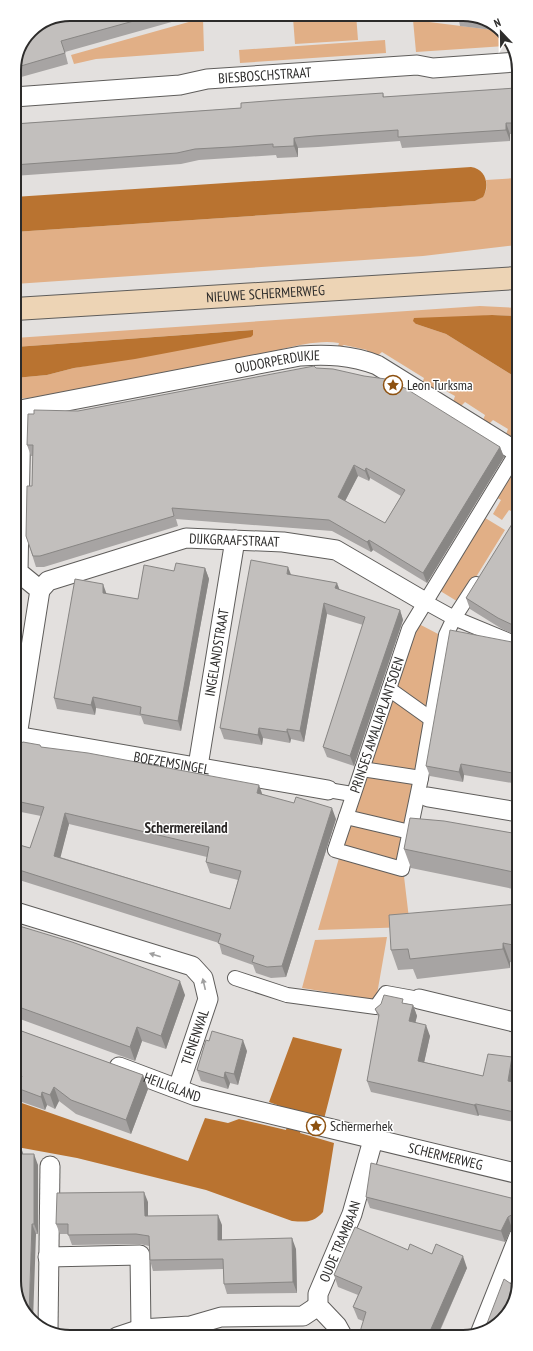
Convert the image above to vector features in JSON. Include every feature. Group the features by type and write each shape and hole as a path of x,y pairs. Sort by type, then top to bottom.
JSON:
{"main road":[{"name":"NIEUWE SCHERMERWEG","path":"21,309 512,278"}],"street":[{"name":"BIESBOSCHSTRAAT","path":"21,97 180,86 207,79 417,65 433,68 511,62"},
{"name":"OUDORPERDIJKJE","path":"21,410 300,356 322,354 362,359 377,365 512,449"},
{"name":"PRINSES AMALIAPLANTSOEN","path":"410,832 402,869 335,850 352,794 362,769 408,630 512,460"},
{"name":"DIJKGRAAFSTRAAT","path":"40,590 48,581 186,538 283,542 336,550 425,602"},
{"name":"INGELANDSTRAAT","path":"198,766 236,540"},
{"path":"346,817 410,832 423,796 421,778 446,635 454,618 482,573"},
{"path":"21,574 40,590 21,706"},
{"path":"425,602 454,618 512,642"},
{"path":"389,689 431,719"},
{"name":"BOEZEMSINGEL","path":"21,737 198,766 328,790"},
{"path":"362,769 421,778"},
{"path":"328,790 352,794"},
{"path":"423,796 512,811"},
{"name":"TIENENWAL","path":"21,914 192,966 203,978 208,999 178,1088"},
{"path":"235,978 287,995 376,1007 386,993 419,999 512,1022"},
{"name":"HEILIGLAND","path":"104,1061 196,1096 372,1140"},
{"name":"SCHERMERWEG","path":"372,1140 512,1172"},
{"name":"OUDE TRAMBAAN","path":"318,1306 318,1294 352,1214 372,1140"},
{"path":"48,1324 50,1166"},
{"path":"483,1326 512,1254"},
{"path":"48,1257 140,1255 141,1329"},
{"path":"138,1330 190,1326 221,1317 303,1316 318,1306 339,1330"}],"shaded area":[{"path":"192,21 203,21 204,51 96,59 74,64 71,55"},
{"path":"293,21 357,21 358,40 295,44"},
{"path":"413,21 490,30 505,45 505,46 416,52"},
{"path":"385,40 386,53 240,63 239,50"},
{"path":"471,167 476,168 483,174 486,183 483,197 475,201 21,232 21,197"},
{"path":"512,178 512,246 423,256 21,284 21,232 474,201 478,200 485,194 487,188 486,180"},
{"path":"480,306 512,308 512,316 492,315 416,324 446,334 512,375 512,438 506,434 508,429 493,420 489,424 483,420 485,415 465,402 460,407 453,402 455,396 437,386 432,391 422,384 424,378 382,352 376,357 367,355 367,350 344,345 338,346 339,343 332,342 303,345 282,349 281,352 276,353 273,351 40,397 21,399 21,377 47,375 74,368 253,335 252,330 21,347 21,338"},
{"path":"492,315 512,316 512,375 446,334 416,324 413,321 414,318"},
{"path":"253,330 253,335 251,337 135,359 74,368 47,375 21,377 21,347"},
{"path":"512,472 512,512 509,510 502,520 493,514 501,500 494,496"},
{"path":"482,516 505,530 460,603 437,589"},
{"path":"417,623 442,636 403,868 410,927 318,930 351,817"},
{"path":"387,937 376,1000 302,988 315,940"},
{"path":"293,1037 342,1049 324,1119 305,1114 300,1133 334,1143 323,1212 312,1220 292,1221 206,1190 77,1158 21,1148 21,1103 188,1161 205,1118 228,1123 239,1119 286,1130 291,1110 269,1102"}],"building":[{"path":"70,21 134,21 61,41 65,53 21,66 26,48 29,43 35,35 51,25"},
{"path":"512,88 512,123 506,123 506,130 398,137 398,130 294,138 294,146 273,147 273,144 195,149 177,153 21,164 21,124 241,108 241,103 279,100 383,93 383,97"},
{"path":"314,366 316,368 333,369 364,376 393,380 400,384 398,386 405,388 500,447 423,573 369,540 367,542 329,520 172,508 174,516 40,556 33,556 26,536 27,486 32,486 33,445 27,445 28,414 34,414 34,410 78,411","holes":["354,465 365,471 366,468 405,490 385,523 338,497"]},
{"path":"512,524 512,625 498,618 466,598"},
{"path":"251,560 288,567 287,574 337,583 335,588 400,610 350,756 323,747 365,617 324,603 300,731 287,729 287,732 259,728 258,735 220,728"},
{"path":"176,563 205,568 178,721 140,714 141,707 93,697 91,705 54,698 75,579 103,584 103,593 138,599 144,565 174,571"},
{"path":"450,630 512,642 512,773 461,764 459,772 426,766"},
{"path":"23,742 40,745 41,747 88,753 259,785 257,793 294,803 296,797 332,808 282,966 267,967 252,962 254,956 218,943 221,934 21,871 21,845 30,848 44,807 21,802 21,743","holes":["65,813 209,847 206,862 241,871 230,909 54,856"]},
{"path":"410,818 444,821 512,833 512,872 404,849"},
{"path":"512,905 512,945 503,943 503,949 410,959 408,949 391,950 389,915"},
{"path":"21,927 72,942 180,981 161,1036 137,1027 130,1047 21,1008"},
{"path":"384,995 403,999 402,1003 413,1005 409,1021 426,1025 418,1061 483,1076 488,1054 512,1057 508,1081 512,1082 512,1112 476,1104 474,1105 367,1081 379,1015 375,1009 381,1004"},
{"path":"21,1031 143,1075 126,1120 71,1100 54,1087 50,1095 42,1092 41,1097 21,1090"},
{"path":"212,1031 243,1040 234,1074 225,1072 224,1078 197,1070 206,1040 209,1041"},
{"path":"21,1154 34,1154 34,1224 32,1224 29,1308 24,1297 21,1281"},
{"path":"371,1163 512,1198 512,1215 508,1217 501,1231 366,1197"},
{"path":"144,1192 145,1216 218,1215 218,1240 292,1238 293,1282 224,1284 223,1259 150,1260 149,1236 136,1234 68,1235 68,1224 56,1224 57,1193"},
{"path":"355,1227 408,1250 410,1244 432,1254 436,1244 463,1256 431,1329 435,1330 361,1330 366,1312 353,1307 362,1287 334,1275"},
{"path":"504,1279 512,1284 509,1297 498,1316 487,1324"}],"place":[{"name":"Leon Turksma","path":"393,385"},
{"name":"Schermerhek","path":"316,1126"}],"district":[{"name":"Schermereiland","path":"186,828"}]}
